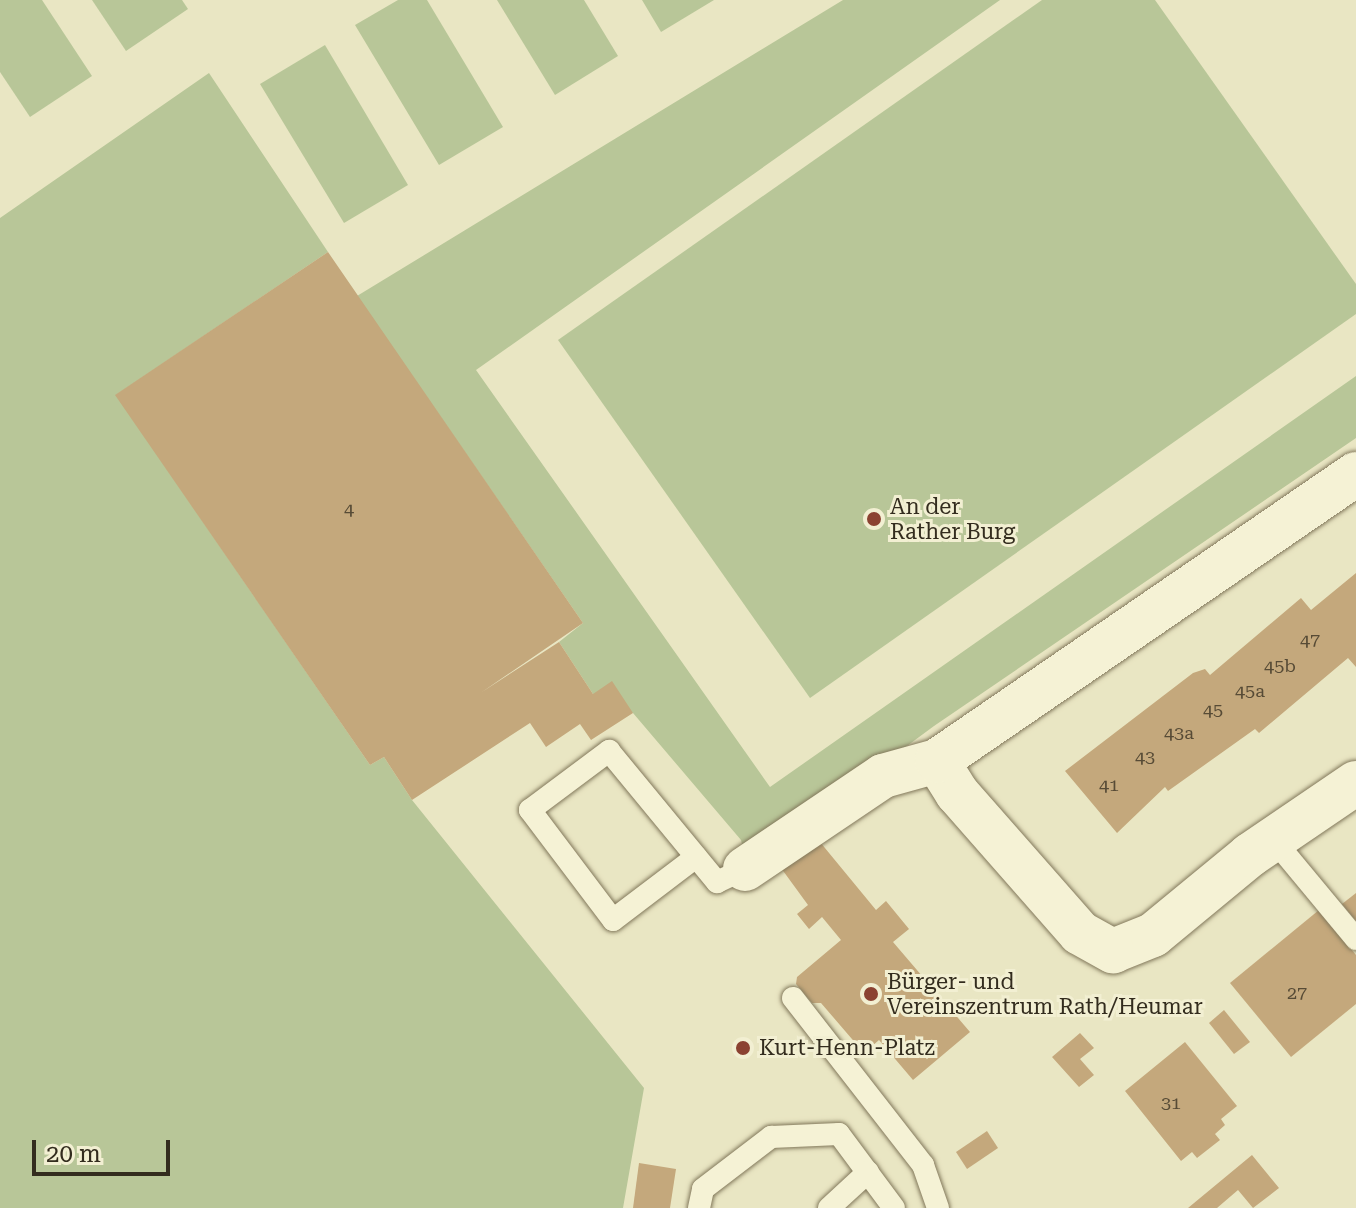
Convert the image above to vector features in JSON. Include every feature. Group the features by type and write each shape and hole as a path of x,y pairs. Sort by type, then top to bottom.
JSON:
{"street":[{"path":"745,869 883,776 937,761 1356,474"},
{"path":"937,761 957,793 1080,933 1113,951 1153,935 1273,839 1356,783"}],"lane":[{"path":"696,857 613,920 530,810 609,751 717,882 745,869"},
{"path":"1273,839 1356,939"},
{"path":"793,998 923,1165 938,1208"},
{"path":"699,1208 703,1189 771,1137 839,1134 894,1208"},
{"path":"829,1208 868,1172"}],"green space":[{"path":"0,0 42,0 92,76 30,117 0,72"},
{"path":"92,0 182,0 188,9 126,51"},
{"path":"398,0 427,0 503,127 439,165 355,25"},
{"path":"497,0 584,0 618,56 555,95"},
{"path":"642,0 714,0 661,32"},
{"path":"843,0 1000,0 476,370 770,787 1356,376 1356,438 934,726 747,864 741,840 633,713 593,694 559,642 583,623 357,296"},
{"name":"An der Rather Burg","path":"1042,0 1155,0 1356,284 1356,314 810,698 558,340"},
{"path":"325,45 408,185 344,223 260,84"},
{"path":"209,73 328,252 116,395 370,765 384,757 412,800 644,1088 623,1208 0,1208 0,218"}],"building":[{"path":"328,252 583,623 482,692 559,642 593,694 612,681 633,713 591,740 580,724 546,747 530,723 412,800 384,757 370,765 115,395"},
{"path":"1356,573 1356,667 1348,658 1259,733 1255,729 1168,791 1165,787 1117,833 1065,771 1193,673 1205,669 1210,675 1301,598 1311,610"},
{"name":"Bürger- und Vereinszentrum Rath/Heumar","path":"820,842 876,910 886,901 909,929 893,942 970,1032 913,1080 879,1040 864,1053 821,1003 812,1003 796,984 797,977 841,940 822,917 809,929 797,914 808,905 781,868"},
{"path":"1356,893 1356,921 1342,904"},
{"path":"1319,910 1356,955 1356,1004 1291,1057 1230,983"},
{"path":"1224,1010 1250,1042 1234,1054 1209,1023"},
{"path":"1080,1033 1094,1048 1080,1059 1094,1075 1079,1087 1052,1057"},
{"path":"1185,1042 1237,1106 1221,1119 1225,1125 1215,1134 1220,1140 1197,1158 1192,1152 1181,1161 1125,1091"},
{"path":"987,1131 998,1148 967,1169 956,1152"},
{"path":"1252,1155 1279,1188 1253,1208 1238,1190 1217,1208 1188,1208"},
{"path":"639,1163 676,1169 670,1208 633,1208"}],"place":[{"name":"An der Rather Burg","path":"874,519"},
{"name":"Bürger- und Vereinszentrum Rath/Heumar","path":"871,994"},
{"name":"Kurt-Henn-Platz","path":"743,1048"}]}
